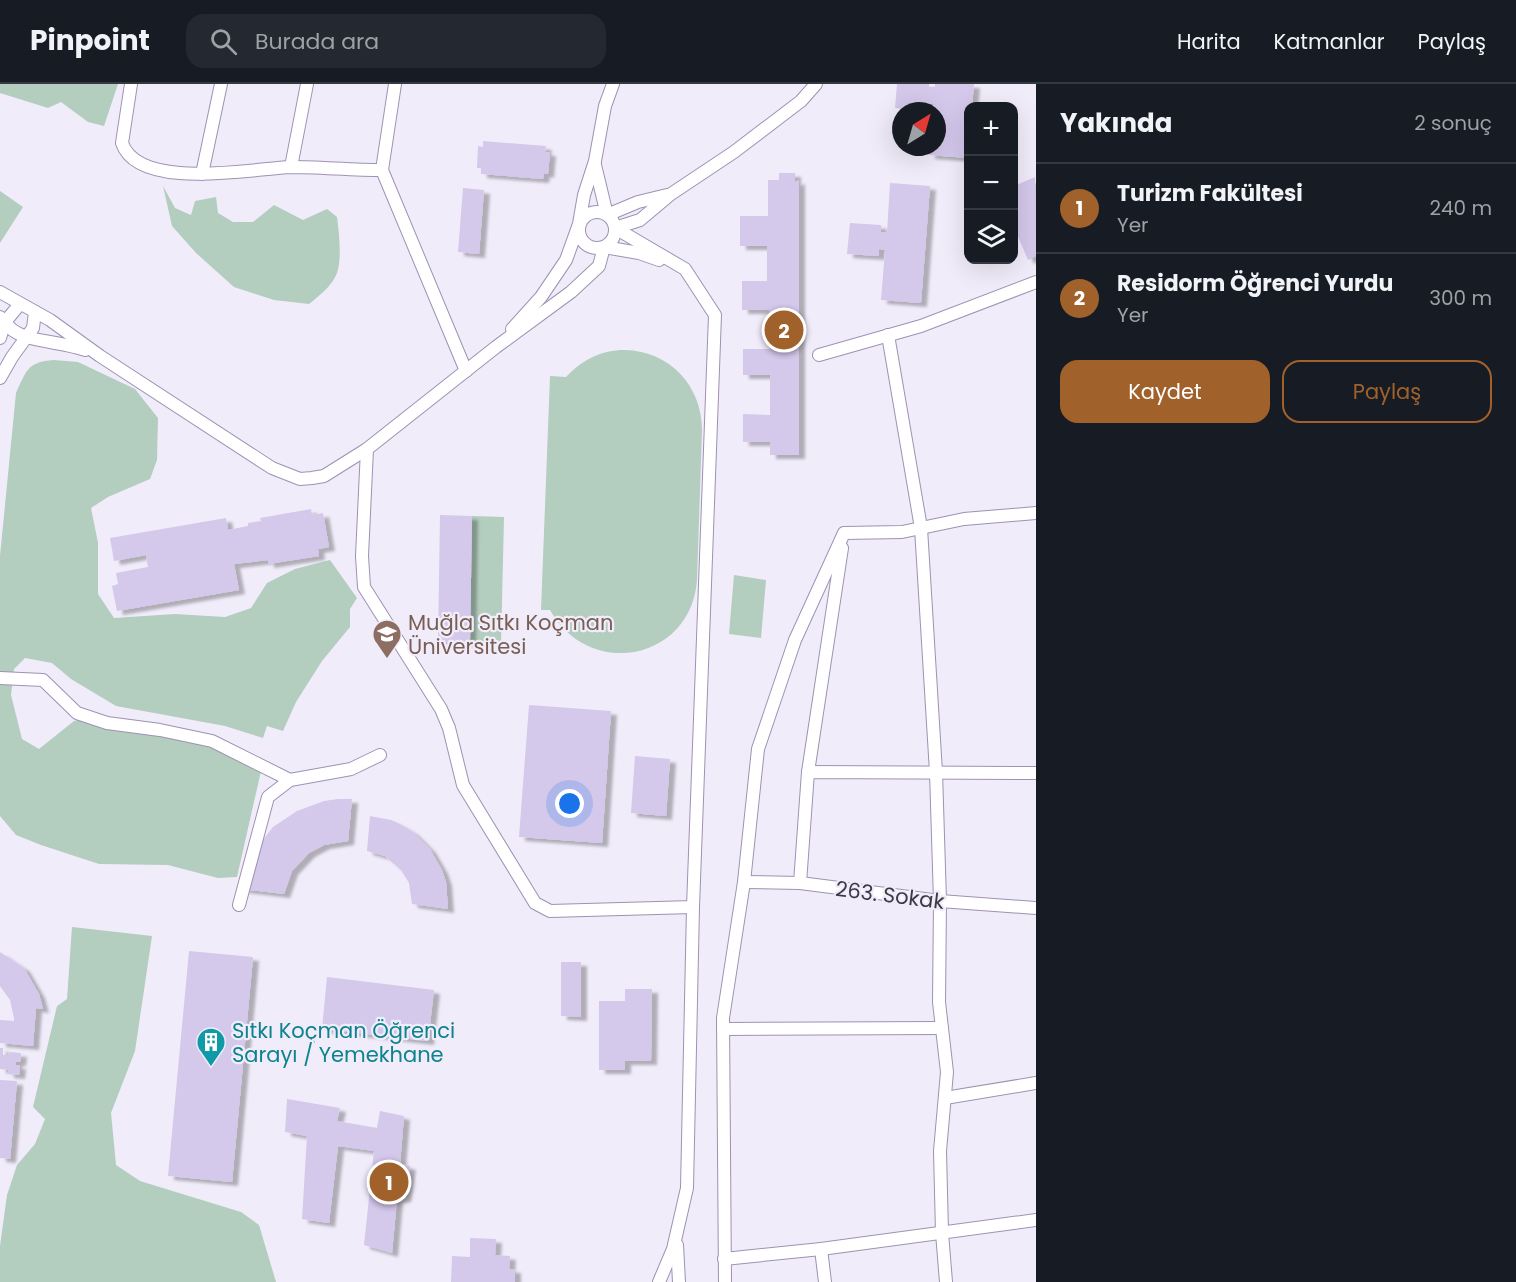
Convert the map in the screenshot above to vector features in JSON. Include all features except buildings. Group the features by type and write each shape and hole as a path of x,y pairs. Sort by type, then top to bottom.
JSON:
{"street":[{"path":"131,84 122,134 125,150 132,157 157,169 176,173 202,174 291,167 382,170"},
{"path":"202,174 221,84"},
{"path":"291,167 307,84"},
{"path":"395,84 382,170 466,371"},
{"path":"613,84 605,106 595,161 584,195 579,236 586,245 639,253 686,269"},
{"path":"615,228 640,220 671,194 734,152 801,101 816,84"},
{"path":"0,292 50,320 100,356 272,468 300,479 324,476 367,449 496,347 571,292 599,266 603,247 612,239 615,228 607,215 595,161"},
{"path":"496,347 541,297 566,260 582,219 592,212 607,215 638,202 671,194"},
{"path":"615,228 686,269 715,315 693,907 687,1188 676,1235 659,1282"},
{"path":"819,355 921,326 1036,282"},
{"path":"0,338 2,319 20,303"},
{"path":"0,378 33,328 35,312"},
{"path":"2,319 13,331 28,337 76,346 100,356"},
{"path":"888,335 921,528 936,772 940,901 939,1002 948,1072 940,1151 946,1282"},
{"path":"0,370 0,383"},
{"path":"367,449 362,556 364,587 441,710 463,785 535,903 550,911 693,907"},
{"path":"844,533 902,532 964,519 1036,513"},
{"path":"800,883 808,772 844,533"},
{"path":"725,1282 723,1018 744,882 758,749 795,640 844,533"},
{"path":"0,678 43,680 76,712 107,723 160,730 212,741 290,780"},
{"path":"239,904 268,797 290,780 351,770 380,755"},
{"path":"808,772 1036,773"},
{"name":"263. Sokak","path":"744,882 800,883 940,901 1036,908"},
{"path":"723,1029 942,1029"},
{"path":"945,1098 1036,1083"},
{"path":"724,1259 820,1249 1036,1220"},
{"path":"676,1235 679,1282"},
{"path":"820,1249 825,1282"}],"green space":[{"path":"0,84 118,84 104,126 88,122 61,102 48,108 0,93"},
{"path":"163,186 175,208 191,215 195,201 216,197 218,213 233,222 253,222 274,205 303,220 327,209 337,217 338,223 340,245 335,278 309,304 274,300 234,287 196,253 172,226"},
{"path":"0,191 23,207 0,243"},
{"path":"616,350 641,352 669,364 690,386 701,414 697,580 691,607 677,629 658,644 636,652 612,653 589,646 567,632 550,610 541,610 550,376 566,377 592,357"},
{"path":"54,360 78,362 135,389 158,418 157,460 150,479 108,497 91,508 98,543 98,594 114,618 175,614 225,617 251,608 267,583 295,569 330,560 357,598 350,609 350,627 322,661 296,702 283,731 267,726 263,738 225,726 116,706 71,679 52,663 25,658 14,669 11,695 22,739 39,749 74,721 97,715 192,741 247,761 261,771 237,877 218,878 168,865 99,864 16,835 0,816 0,556 16,393 23,378 33,365"},
{"path":"472,516 504,517 501,644 470,643"},
{"path":"734,575 766,580 761,638 729,634"},
{"path":"72,927 152,936 135,1051 111,1113 116,1165 140,1181 241,1212 259,1225 276,1282 0,1282 0,1246 7,1195 17,1165 35,1144 45,1119 33,1107 57,1006 67,999"}],"place":[{"name":"Residorm Öğrenci Yurdu","path":"784,330"},
{"name":"Muğla Sıtkı Koçman Üniversitesi","path":"387,660"},
{"name":"Sıtkı Koçman Öğrenci Sarayı / Yemekhane","path":"211,1068"},
{"name":"Turizm Fakültesi","path":"389,1182"}]}
